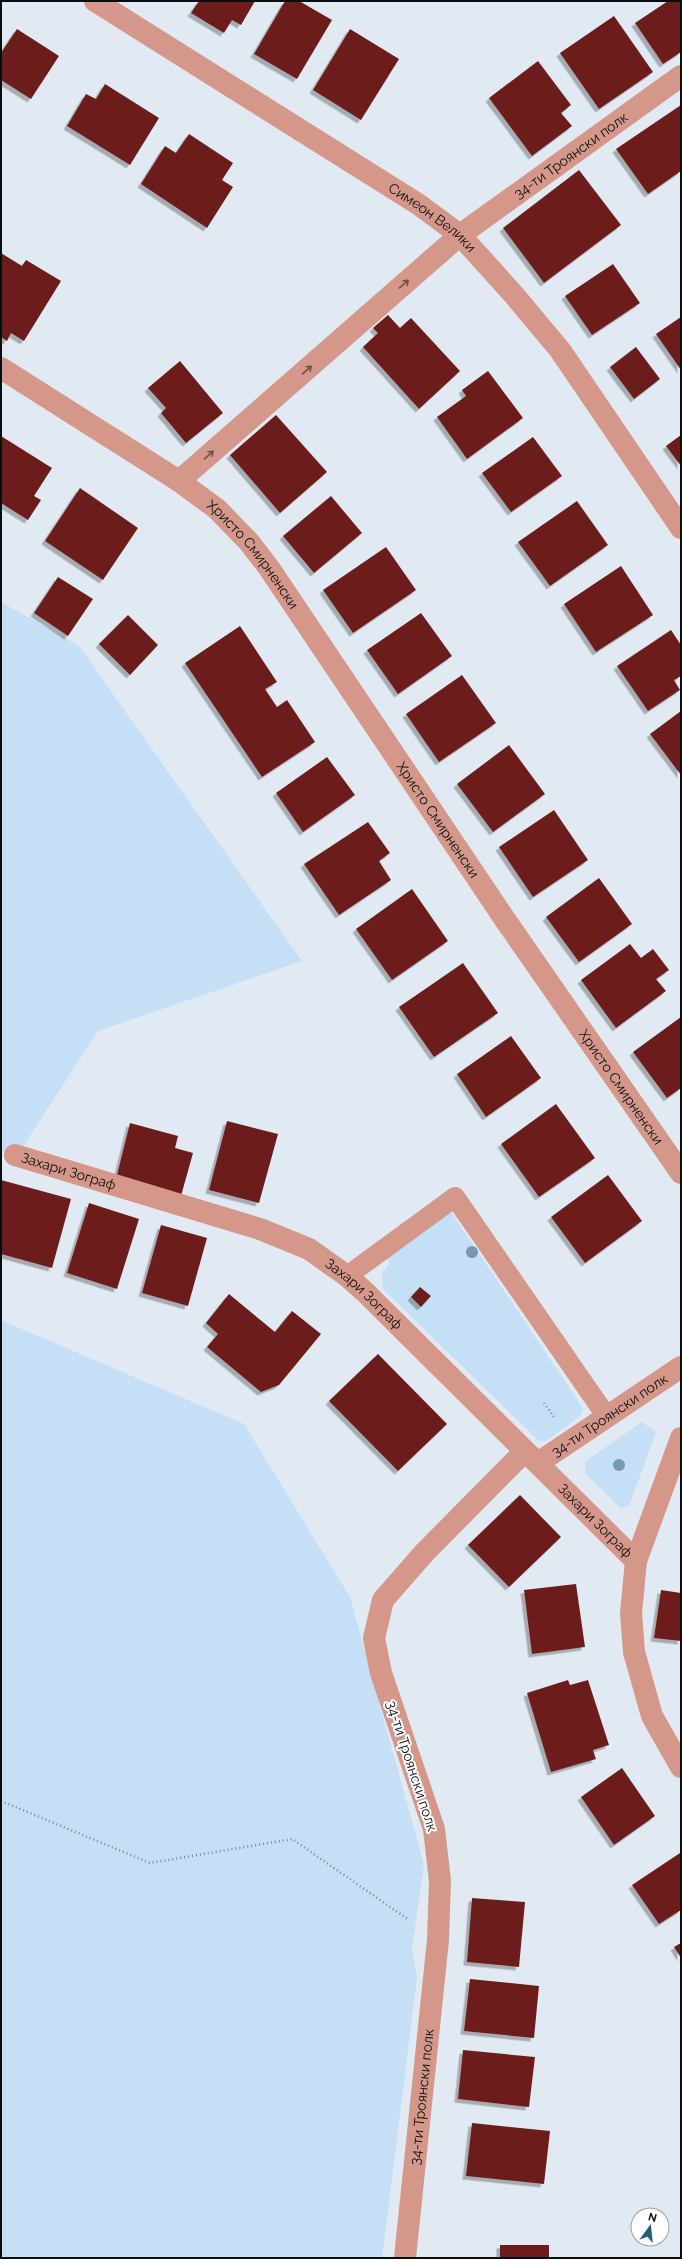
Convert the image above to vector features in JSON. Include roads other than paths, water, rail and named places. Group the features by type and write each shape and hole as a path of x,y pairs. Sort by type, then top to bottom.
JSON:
{"street":[{"name":"Симеон Велики","path":"95,1 418,204 460,236 514,295 560,350 681,528"},
{"name":"34-ти Троянски полк","path":"460,236 681,76"},
{"path":"179,481 460,236"},
{"name":"Христо Смирненски","path":"1,368 179,481 217,509 249,542 269,568 506,921 681,1173"},
{"name":"Захари Зограф","path":"14,1155 260,1229 309,1249 347,1276 636,1561"},
{"name":"34-ти Троянски полк","path":"404,2258 438,1940 440,1881 434,1829 381,1673 374,1638 383,1600 425,1552 532,1457 607,1417 681,1367"},
{"name":"Захари Зограф","path":"681,1438 636,1561 631,1613 634,1652 652,1716 681,1767"}],"lane":[{"path":"347,1276 455,1196 607,1417"}]}
